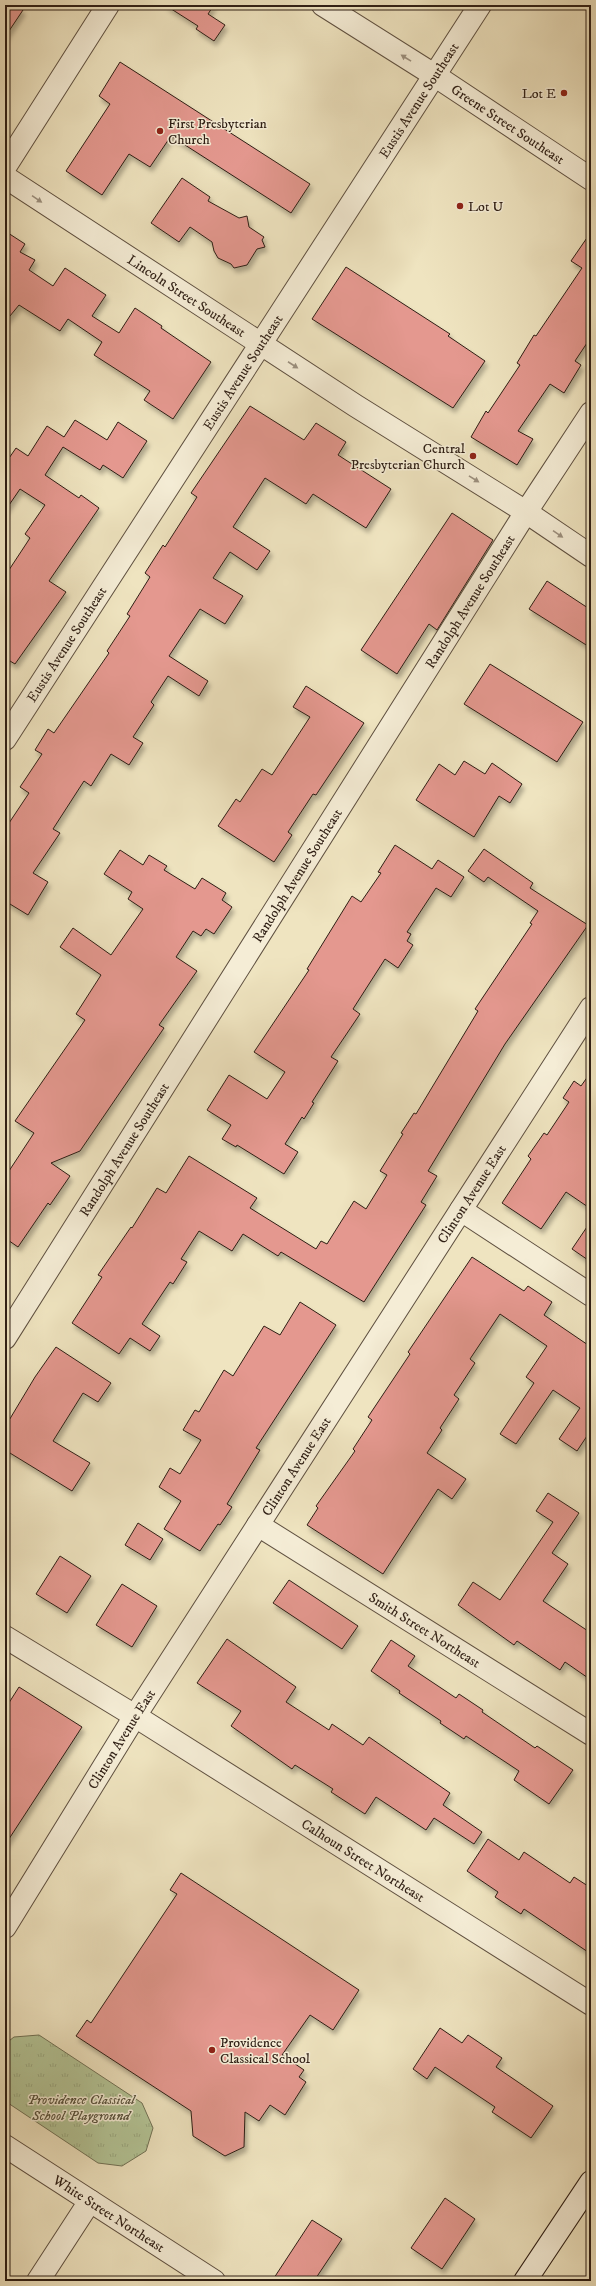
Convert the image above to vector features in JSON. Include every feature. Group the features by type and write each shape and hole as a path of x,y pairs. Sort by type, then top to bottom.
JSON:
{"street":[{"path":"5,167 108,5"},
{"name":"Greene Street Southeast","path":"323,5 434,75 591,179"},
{"name":"Eustis Avenue Southeast","path":"5,739 480,5"},
{"name":"Lincoln Street Southeast","path":"5,178 356,406 526,512 591,556"},
{"name":"Randolph Avenue Southeast","path":"5,1338 526,512 591,413"},
{"name":"Clinton Avenue East","path":"5,1927 134,1716 591,1008"},
{"path":"461,1210 591,1295"},
{"name":"Smith Street Northeast","path":"258,1525 591,1734"},
{"name":"Calhoun Street Northeast","path":"5,1637 134,1716 591,2004"},
{"name":"White Street Northeast","path":"5,2146 214,2281"},
{"path":"525,2281 591,2182"},
{"path":"38,2281 90,2201"}],"green space":[{"name":"Providence Classical School Playground","path":"39,2035 142,2103 153,2128 146,2151 122,2166 98,2163 5,2101 5,2044 14,2037"}],"building":[{"path":"5,5 15,5 23,10 5,37"},
{"path":"165,5 214,5 208,14 225,25 214,41 196,29 198,26"},
{"name":"First Presbyterian Church","path":"120,62 310,184 291,213 171,136 150,167 129,154 102,195 66,171 110,104 99,96"},
{"path":"182,178 210,197 208,201 239,218 247,216 249,227 264,237 262,240 265,247 257,249 247,265 234,268 231,264 218,258 214,251 212,242 190,227 179,242 151,223"},
{"path":"5,231 25,244 20,252 35,260 29,270 53,286 65,268 106,295 92,316 119,333 135,308 162,326 161,328 211,362 173,419 144,400 150,391 94,355 102,342 68,319 60,331 19,305 5,322"},
{"path":"591,232 591,337 575,361 581,365 564,393 550,384 518,431 533,439 517,465 471,437 486,411 488,413 520,365 517,363 534,335 536,336 582,268 571,261"},
{"path":"346,267 450,334 448,336 485,361 453,408 312,319"},
{"path":"250,406 304,440 316,423 346,442 338,455 391,489 366,528 313,494 306,504 265,478 233,527 270,551 257,570 230,552 213,578 243,596 225,624 200,609 169,656 208,681 199,696 168,676 151,702 154,705 133,737 143,743 129,765 111,754 91,786 84,781 53,829 60,833 33,873 48,882 28,915 5,901 5,829 29,793 20,787 42,754 35,750 48,729 54,733 109,653 107,651 130,616 127,614 150,577 145,573 163,545 165,547 197,497 191,493"},
{"path":"75,420 107,440 118,422 147,441 123,478 103,465 100,470 63,447 45,475 79,498 81,495 99,508 49,581 66,592 15,664 5,658 5,576 30,538 25,534 45,505 20,489 5,511 5,464 16,448 28,456 47,426 64,437"},
{"path":"452,513 493,540 437,630 429,624 397,674 361,650"},
{"path":"547,581 591,610 591,648 529,609"},
{"path":"490,664 583,722 557,762 464,704"},
{"path":"306,686 364,723 316,795 313,794 288,832 292,835 274,862 218,826 236,799 240,802 262,769 272,775 310,717 293,707"},
{"path":"464,761 485,774 492,763 522,784 510,803 499,796 474,837 416,800 439,764 455,775"},
{"path":"395,845 432,869 438,860 464,877 451,897 436,888 407,932 411,934 407,941 413,945 398,968 385,959 353,1009 360,1014 331,1057 338,1061 312,1102 314,1103 304,1119 302,1117 285,1144 298,1152 284,1174 237,1145 236,1147 222,1139 231,1125 207,1110 229,1075 267,1099 285,1072 254,1052 309,970 307,969 352,896 361,902 381,873 378,872"},
{"path":"484,849 533,883 530,888 588,925 505,1044 428,1171 437,1176 421,1202 426,1205 364,1302 281,1252 278,1256 243,1234 232,1251 199,1231 181,1259 187,1262 173,1284 170,1282 142,1324 160,1336 150,1351 130,1338 119,1354 72,1323 102,1277 98,1275 131,1227 132,1228 157,1188 166,1193 189,1156 257,1198 250,1208 316,1249 321,1241 327,1244 354,1201 366,1209 387,1175 380,1171 403,1134 401,1133 414,1113 416,1114 478,1011 475,1009 532,924 530,923 538,911 488,877 484,882 468,871"},
{"path":"120,850 143,865 149,855 167,866 164,870 195,889 202,878 226,893 222,900 232,907 214,934 206,929 201,936 193,931 176,957 197,971 159,1025 164,1028 80,1151 51,1163 70,1176 50,1205 48,1203 18,1247 5,1238 5,1177 34,1133 15,1121 85,1020 76,1014 101,975 60,947 73,928 111,955 143,909 128,899 132,892 104,874"},
{"path":"591,1072 591,1209 566,1192 541,1229 502,1203 531,1159 528,1156 544,1133 547,1135 569,1102 563,1098 574,1081 581,1086"},
{"path":"591,1221 591,1262 572,1249"},
{"path":"472,1257 524,1291 528,1286 552,1302 544,1315 591,1347 591,1430 577,1451 559,1439 580,1408 553,1390 516,1444 500,1434 534,1383 526,1377 547,1346 500,1314 470,1359 475,1363 454,1395 459,1399 440,1428 442,1430 427,1453 466,1479 452,1499 438,1489 383,1574 307,1525 318,1508 316,1506 355,1451 353,1449 372,1420 368,1417 410,1354 408,1352"},
{"path":"300,1302 336,1325 256,1448 260,1450 227,1504 232,1507 220,1525 218,1524 200,1551 164,1529 181,1501 159,1487 170,1468 180,1474 201,1440 183,1430 195,1410 199,1412 224,1370 233,1376 264,1326 280,1335"},
{"path":"56,1347 111,1383 98,1402 83,1393 53,1441 90,1463 72,1491 5,1450 5,1427 35,1377"},
{"path":"548,1493 579,1513 552,1553 568,1564 543,1601 591,1633 591,1680 565,1662 560,1670 517,1641 514,1645 458,1605 473,1582 500,1600 553,1522 536,1511"},
{"path":"138,1523 163,1539 150,1560 125,1545"},
{"path":"60,1556 91,1576 67,1613 36,1594"},
{"path":"289,1580 358,1626 342,1649 273,1603"},
{"path":"122,1584 157,1606 132,1647 96,1625"},
{"path":"227,1639 296,1687 286,1702 329,1730 332,1724 363,1745 369,1737 450,1793 443,1805 482,1832 474,1844 434,1818 426,1830 376,1797 365,1814 331,1792 333,1789 295,1765 292,1769 231,1726 241,1711 197,1683"},
{"path":"391,1640 415,1656 408,1666 456,1698 459,1694 483,1710 482,1712 535,1748 537,1746 573,1770 549,1804 514,1780 519,1771 466,1736 464,1739 440,1723 441,1721 399,1693 400,1691 371,1671"},
{"path":"19,1687 82,1727 5,1845 5,1709"},
{"path":"488,1839 519,1860 524,1852 570,1883 574,1877 591,1888 591,1954 524,1909 521,1914 495,1897 498,1892 467,1871"},
{"path":"181,1873 359,1990 333,2030 310,2015 282,2055 304,2070 299,2077 306,2082 285,2115 270,2105 259,2121 245,2112 244,2147 225,2156 193,2136 191,2111 76,2036 87,2020 91,2023 177,1894 170,1890"},
{"path":"440,2028 462,2043 468,2035 502,2058 496,2067 553,2106 531,2138 492,2112 495,2107 435,2067 427,2079 413,2069"},
{"path":"445,2198 475,2219 442,2269 411,2248"},
{"path":"312,2220 342,2239 314,2281 272,2281"}],"place":[{"name":"Lot E","path":"564,93"},
{"name":"First Presbyterian Church","path":"160,131"},
{"name":"Lot U","path":"460,206"},
{"name":"Central Presbyterian Church","path":"473,456"},
{"name":"Providence Classical School","path":"212,2050"}]}
